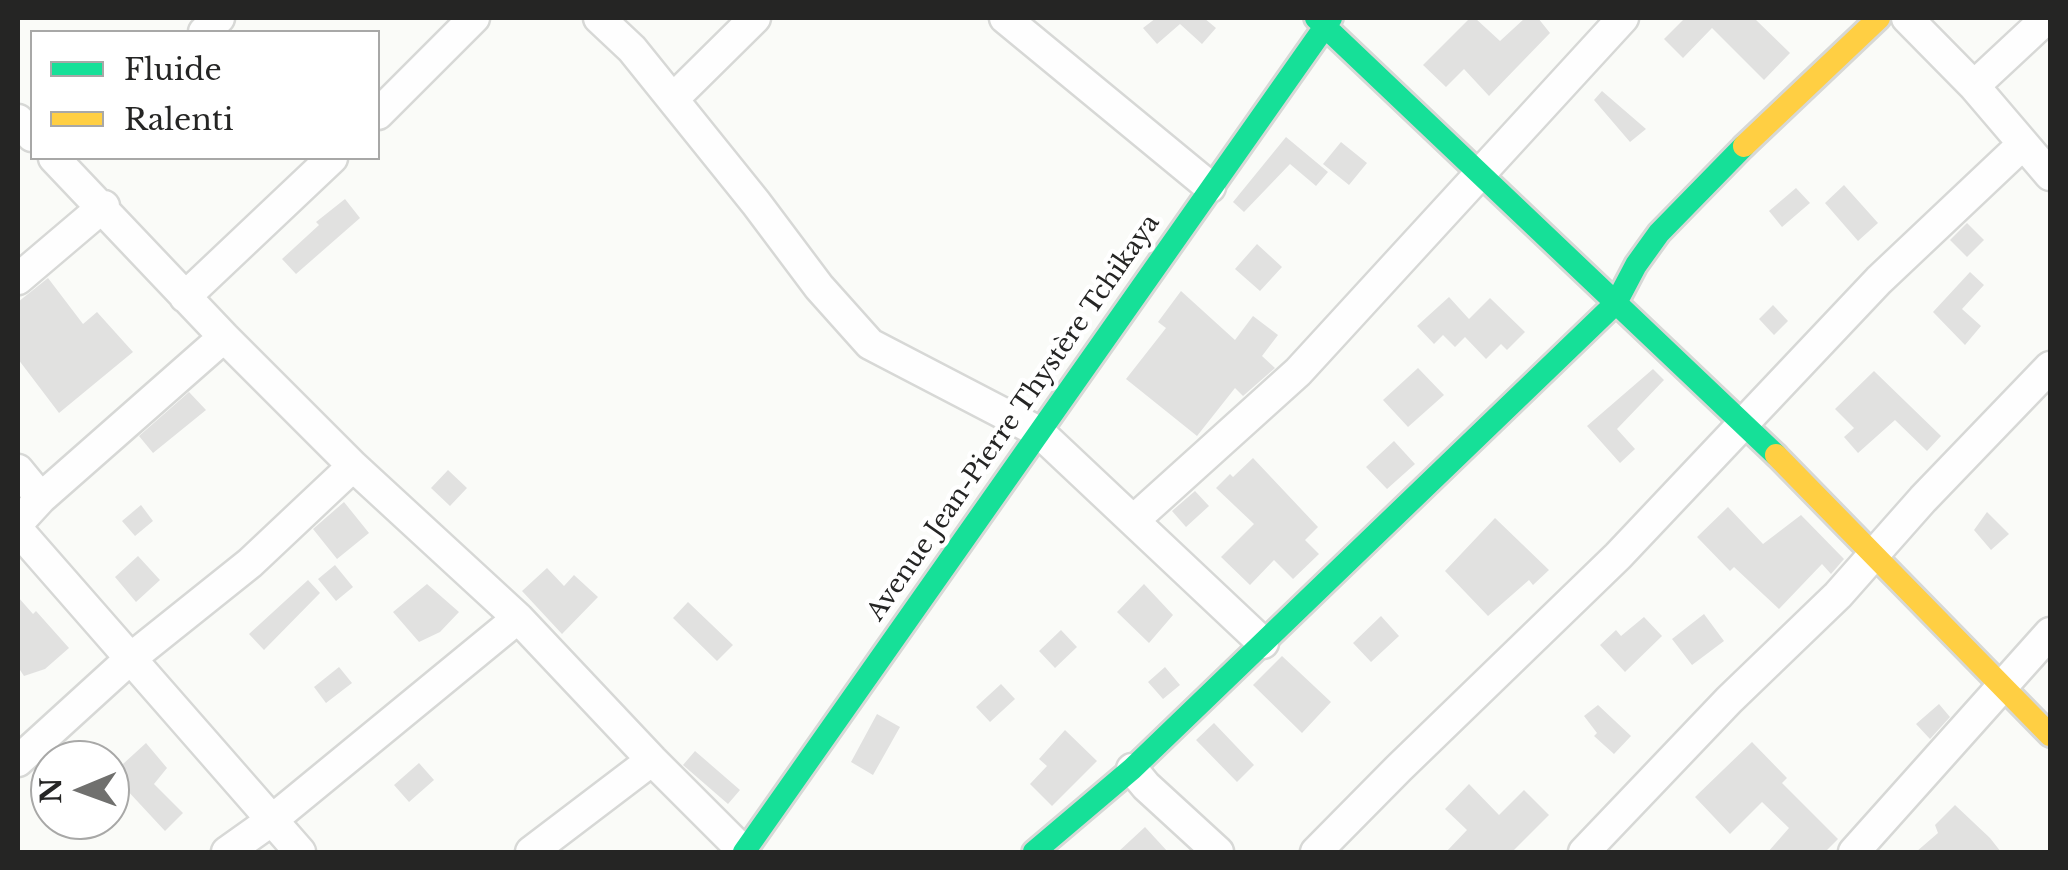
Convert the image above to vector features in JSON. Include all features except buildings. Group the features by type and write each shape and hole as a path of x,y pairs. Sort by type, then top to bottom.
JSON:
{"street":[{"path":"380,112 474,18"},
{"path":"599,18 632,49 819,287 870,344 1039,432 1263,643"},
{"path":"673,99 755,18"},
{"path":"1005,18 1210,187"},
{"path":"1134,520 1298,372 1623,18"},
{"path":"1034,852 1132,769 1616,304 1659,232 1879,18"},
{"path":"1908,18 1974,86 2050,175"},
{"path":"1974,86 2047,18"},
{"path":"1324,21 1744,424 2050,735"},
{"name":"Avenue Jean-Pierre Thystère Tchikaya","path":"744,852 1324,21"},
{"path":"1316,852 1618,556 1878,280 2023,144"},
{"path":"185,297 330,160"},
{"path":"63,161 224,337 353,466 518,618 744,852"},
{"path":"18,279 104,206"},
{"path":"224,337 41,498 18,526 300,852"},
{"path":"1584,852 2050,367"},
{"path":"18,761 130,658 250,563 353,466"},
{"path":"18,470 41,498"},
{"path":"227,852 272,820 518,618"},
{"path":"1854,852 2050,633"},
{"path":"531,852 652,760"},
{"path":"1132,769 1218,852"}],"traffic: fast":[{"path":"1316,18 1776,455"},
{"path":"744,852 1331,18"},
{"path":"1034,852 1132,769 1616,303 1659,233 1744,146"}],"traffic: slow":[{"path":"1744,146 1879,18"},
{"path":"1776,455 2050,735"}]}
